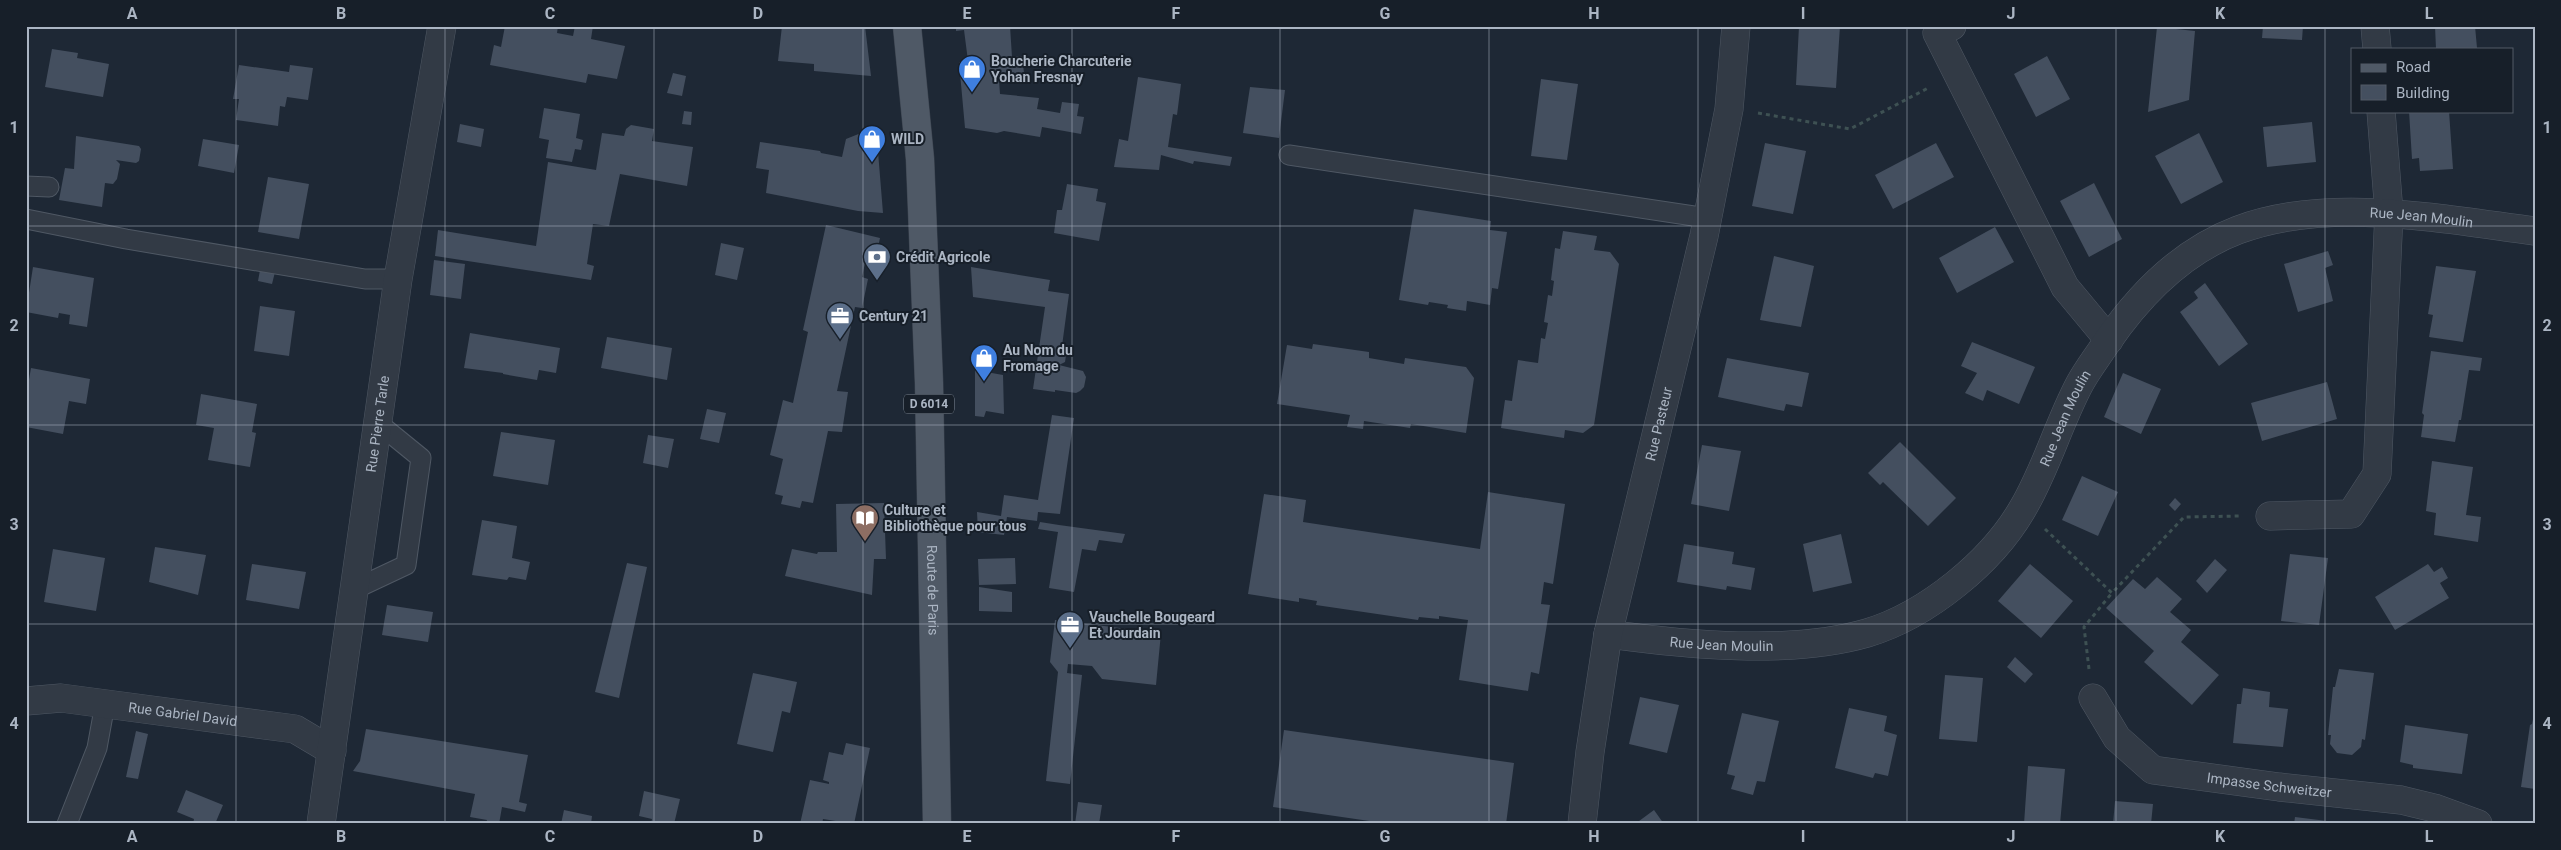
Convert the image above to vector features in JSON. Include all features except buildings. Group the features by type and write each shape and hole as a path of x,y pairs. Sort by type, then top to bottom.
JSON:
{"main road":[{"name":"Route de Paris","path":"907,26 920,158 929,384 936,824"}],"street":[{"name":"Rue Pierre Tarle","path":"320,824 332,751 398,279 442,26"},
{"name":"Rue Pasteur","path":"1582,824 1590,752 1608,634 1639,512 1707,218 1729,109 1736,26"},
{"path":"1952,26 1938,33 2065,287 2109,340"},
{"path":"2375,26 2377,48"},
{"path":"2270,516 2351,514 2378,474 2389,213 2381,112"},
{"name":"Rue Jean Moulin","path":"1608,634 1655,640 1780,645 1834,640 1870,632 1913,611 1950,589 1977,568 2002,540 2023,508 2045,464 2080,383 2127,313 2176,263 2237,230 2292,215 2389,213 2535,231"},
{"name":"Rue Gabriel David","path":"26,701 61,698 295,729 332,751"},
{"name":"Impasse Schweitzer","path":"2093,698 2118,738 2153,770 2279,787 2402,800 2434,808 2478,824"}],"lane":[{"path":"1289,155 1707,218"},
{"path":"26,186 49,187"},
{"path":"26,219 126,239 365,279 398,279"},
{"path":"355,588 406,565 421,458 378,423"},
{"path":"67,824 97,748 105,704"}],"path":[{"path":"1750,111 1850,129 1958,71"},
{"path":"2023,508 2112,592"},
{"path":"2093,698 2084,627 2112,592 2184,516 2270,516"}],"place":[{"name":"Boucherie Charcuterie Yohan Fresnay","path":"972,93"},
{"name":"WILD","path":"872,163"},
{"name":"Crédit Agricole","path":"877,281"},
{"name":"Century 21","path":"840,340"},
{"name":"Au Nom du Fromage","path":"984,382"},
{"name":"Culture et Bibliothèque pour tous","path":"865,542"},
{"name":"Vauchelle Bougeard Et Jourdain","path":"1070,649"}]}
